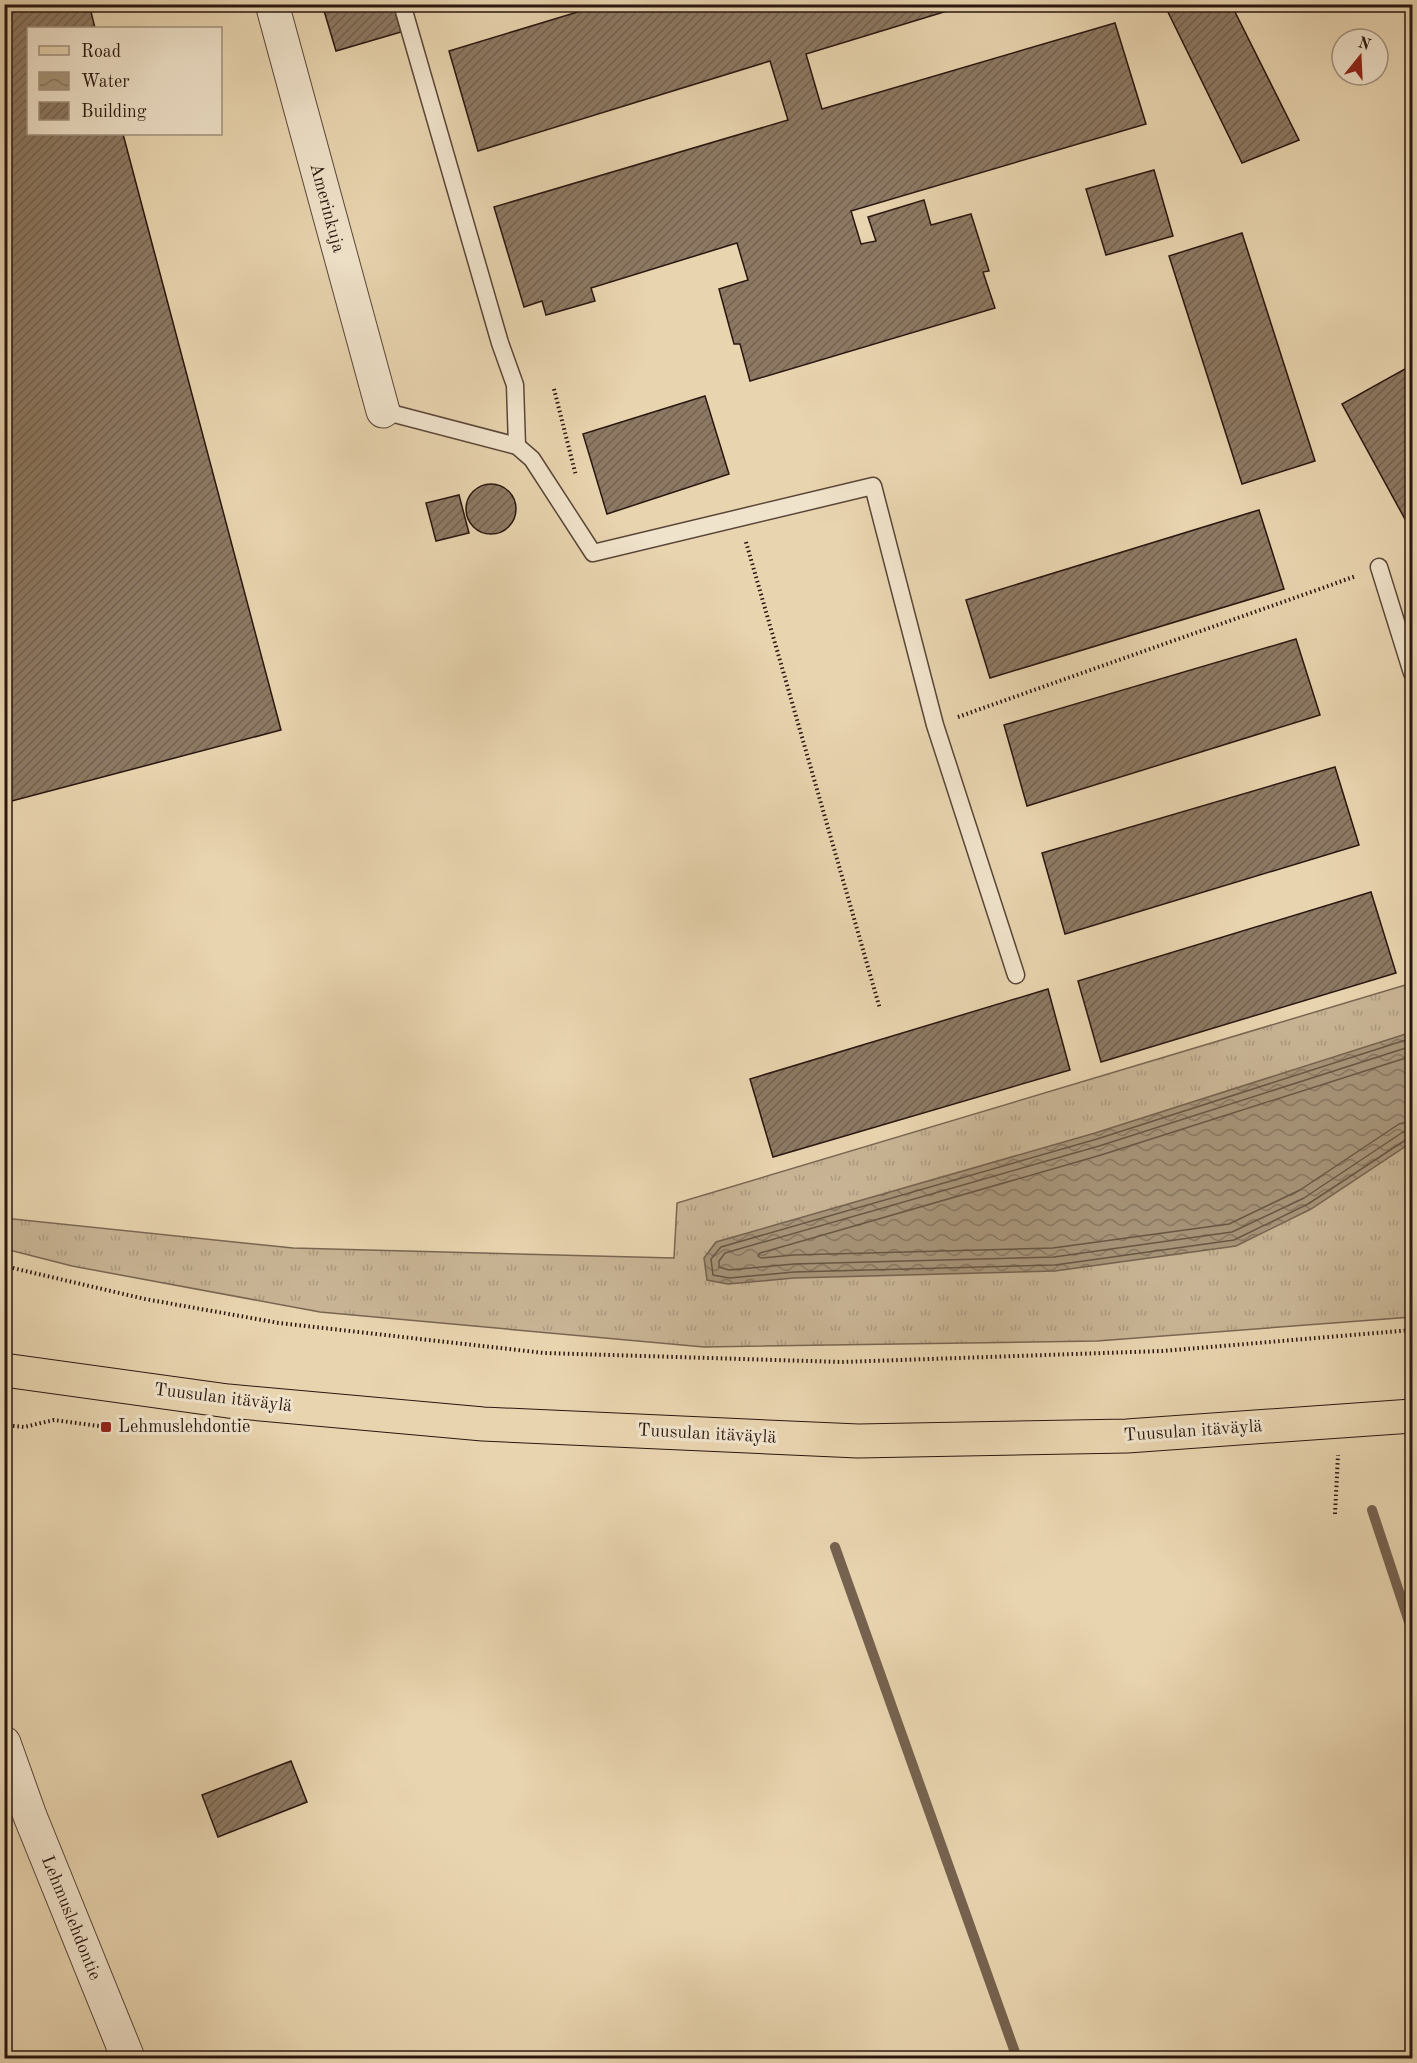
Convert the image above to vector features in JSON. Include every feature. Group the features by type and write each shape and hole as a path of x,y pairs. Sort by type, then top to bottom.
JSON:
{"main road":[{"name":"Tuusulan itäväylä","path":"4,1370 228,1401 483,1424 835,1440 1127,1436 1413,1416"}],"street":[{"name":"Amerinkuja","path":"272,4 383,411"},
{"name":"Lehmuslehdontie","path":"4,1743 30,1816 128,2058"}],"lane":[{"path":"402,4 500,343 515,385 517,446"},
{"path":"383,411 517,446 532,459 593,553 873,486 935,725 1016,975"},
{"path":"1379,567 1413,673"}],"path":[{"path":"554,389 576,477"},
{"path":"740,518 880,1010"},
{"path":"935,725 1379,567"},
{"path":"4,1266 145,1299 279,1323 544,1353 842,1362 1162,1351 1413,1330"},
{"path":"4,1425 24,1427 54,1420 106,1427"},
{"path":"1335,1514 1339,1422"}],"green space":[{"path":"1412,983 1412,1317 1097,1341 704,1347 320,1312 72,1266 5,1249 4,1218 293,1248 674,1258 677,1203"}],"water":[{"path":"1412,1032 1412,1142 1311,1209 1236,1246 1055,1271 794,1278 728,1284 707,1280 704,1258 716,1242 1095,1133"}],"building":[{"path":"4,4 89,4 95,27 27,27 27,135 123,135 281,730 4,803"},
{"path":"322,4 393,4 401,32 336,51"},
{"path":"604,4 970,4 806,54 822,109 1115,23 1146,124 851,211 861,244 876,241 868,217 924,200 931,225 971,214 989,271 983,272 995,308 750,381 740,344 734,344 719,289 748,280 737,243 591,288 595,301 546,315 542,301 524,307 494,207 788,120 770,61 478,151 449,51"},
{"path":"1164,4 1231,4 1299,140 1242,163"},
{"path":"1154,170 1173,236 1106,255 1086,189"},
{"path":"1242,233 1315,461 1242,484 1169,256"},
{"path":"1412,365 1412,532 1342,404"},
{"path":"705,396 729,474 607,514 583,434"},
{"path":"491,484 500,486 511,495 516,509 514,518 505,529 491,534 482,532 471,523 466,509 468,500 477,489"},
{"path":"459,495 469,533 436,541 426,503"},
{"path":"1259,510 1284,589 990,678 966,600"},
{"path":"1296,639 1320,715 1027,806 1004,725"},
{"path":"1335,767 1359,845 1065,934 1042,853"},
{"path":"1371,892 1396,973 1101,1062 1078,981"},
{"path":"1048,989 1070,1070 773,1157 750,1079"},
{"path":"291,1761 307,1802 218,1837 202,1795"}],"waterway":[{"path":"1372,1510 1412,1631"},
{"path":"835,1547 1017,2058"}],"place":[{"name":"Lehmuslehdontie","path":"106,1427"}]}
